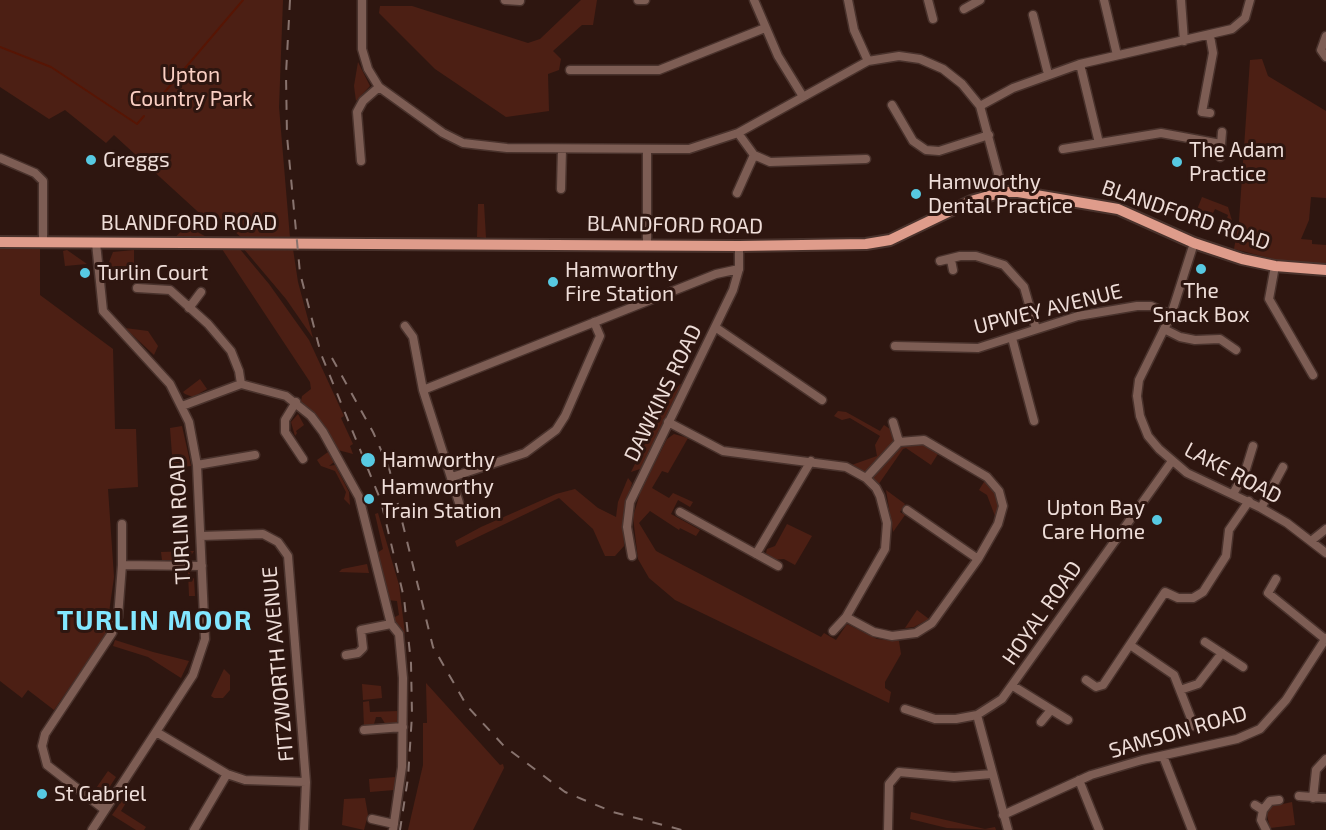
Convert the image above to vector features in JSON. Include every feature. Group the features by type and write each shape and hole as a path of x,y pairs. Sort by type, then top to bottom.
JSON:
{"main road":[{"name":"BLANDFORD ROAD","path":"0,242 739,246 883,242 971,201 1003,192 1100,204 1139,218 1194,243 1242,259 1275,266 1326,270"}],"street":[{"path":"362,0 362,49 368,69 380,87 443,133 463,143 489,147 562,149 689,148 738,133 802,95 868,61 899,56 932,63 951,75 980,106 1003,192"},
{"path":"506,0 520,1"},
{"path":"638,0 645,0"},
{"path":"754,0 778,56 802,95"},
{"path":"848,0 854,30 868,61"},
{"path":"928,0 933,20"},
{"path":"964,9 979,0"},
{"path":"1104,0 1117,55"},
{"path":"1181,0 1184,41"},
{"path":"980,106 1048,74 1080,64 1210,36 1232,29 1240,23 1249,10 1250,0"},
{"path":"1033,15 1048,74"},
{"path":"570,70 659,70 765,28"},
{"path":"1210,36 1213,53 1202,112 1210,113"},
{"path":"1326,36 1321,50 1326,57"},
{"path":"1080,64 1099,143"},
{"path":"361,161 357,112 363,101 380,87"},
{"path":"897,108 913,141 926,150 939,151 989,135"},
{"path":"1220,157 1222,132"},
{"path":"738,133 754,155 770,162 866,159"},
{"path":"1063,149 1161,133 1221,144"},
{"path":"561,189 562,149"},
{"path":"647,149 647,244"},
{"path":"737,193 754,155"},
{"path":"0,158 35,173 43,181 43,242"},
{"name":"TURLIN ROAD","path":"92,830 158,733 200,660 205,639 197,465 189,422 170,384 110,321 104,311 96,243"},
{"name":"LAKE ROAD","path":"1194,243 1171,315 1139,380 1137,396 1140,416 1148,436 1172,461 1199,480 1262,508 1326,553"},
{"name":"DAWKINS ROAD","path":"632,555 627,535 628,509 733,290 739,269 739,246"},
{"path":"940,261 960,256 976,256 1004,265 1024,287 1036,329"},
{"path":"951,260 953,270"},
{"path":"1275,266 1269,299 1313,375"},
{"path":"423,390 716,274 739,269"},
{"path":"137,288 170,290 227,345 235,359 241,384"},
{"path":"189,308 201,292"},
{"name":"UPWEY AVENUE","path":"895,346 978,348 1078,316 1137,306 1151,306 1171,315"},
{"path":"452,477 525,453 556,430 565,416 600,336 594,322"},
{"path":"405,326 413,337 423,390 461,509"},
{"path":"715,327 822,400"},
{"path":"1164,328 1180,337 1194,340 1220,339 1236,350"},
{"path":"1012,338 1035,421"},
{"path":"182,406 241,384 280,393 296,402 323,432 359,496 391,624 399,634 403,726 402,767 393,827 372,819"},
{"path":"296,402 285,420 285,432 303,459"},
{"path":"668,422 723,451 846,467 866,478 880,496 887,523 887,541 880,560 846,617 833,632"},
{"path":"893,422 899,442"},
{"path":"846,617 884,636 916,633 932,624 942,613 978,559 1003,506 999,491 987,477 924,440 899,442 866,478"},
{"path":"1233,494 1245,472 1253,446"},
{"path":"197,465 255,454"},
{"path":"756,554 811,461"},
{"name":"HOYAL ROAD","path":"905,709 935,719 977,715 1002,699 1172,461"},
{"path":"1262,508 1283,467"},
{"path":"1086,680 1096,687 1103,685 1165,592 1178,598 1193,598 1203,592 1226,556 1228,530 1249,501"},
{"path":"907,510 978,559"},
{"path":"680,512 778,566"},
{"path":"105,810 47,765 42,746 45,734 112,633 118,617 122,524"},
{"path":"1311,541 1326,529"},
{"name":"FITZWORTH AVENUE","path":"201,536 263,534 278,542 288,556 306,782 303,830"},
{"path":"122,565 202,566"},
{"path":"1276,579 1268,592 1326,638"},
{"path":"346,655 358,653 363,648 361,630 391,624"},
{"name":"SAMSON ROAD","path":"1003,815 1079,780 1163,756 1237,739 1260,729 1286,700 1326,638"},
{"path":"1205,642 1244,667"},
{"path":"1130,645 1174,675 1194,726"},
{"path":"1180,690 1198,684 1222,653"},
{"path":"1013,686 1068,720"},
{"path":"1041,722 1052,710"},
{"path":"977,715 1008,830"},
{"path":"364,730 403,726"},
{"path":"158,733 227,774 259,783 306,782"},
{"path":"1163,756 1192,830"},
{"path":"1313,798 1316,770 1326,759"},
{"path":"888,830 890,784 899,772 954,777 992,774"},
{"path":"194,830 227,774"},
{"path":"1079,780 1099,830"},
{"path":"1299,796 1326,798"},
{"path":"1266,830 1261,819 1263,810 1270,801 1279,800"},
{"path":"1255,805 1263,810"}],"green space":[{"name":"Upton Country Park","path":"0,0 283,0 279,107 290,238 243,239 215,214 208,221 114,135 106,143 65,110 49,119 0,87"},
{"path":"581,0 597,0 593,25 582,25 553,51 561,59 559,70 548,74 549,111 506,117 435,69 379,13 380,6 412,6 528,43 540,39"},
{"path":"1262,59 1268,76 1326,111 1326,198 1311,197 1309,220 1301,239 1312,240 1312,244 1326,245 1326,264 1277,260 1234,249 1239,221 1250,60"},
{"path":"358,62 370,86 356,101 354,86"},
{"path":"1202,197 1228,207 1233,224 1226,221 1228,215 1215,209 1213,213 1206,211 1202,220 1194,217"},
{"path":"478,204 484,204 486,238 477,237"},
{"path":"186,226 216,242 171,242"},
{"path":"0,247 40,247 40,295 113,349 115,429 136,429 138,487 108,489 114,577 106,634 54,710 28,690 22,698 0,681"},
{"path":"239,248 269,284 309,340 344,416 341,418 353,444 350,446 353,454 338,450 315,416 301,401 302,396 311,389 310,382 222,249"},
{"path":"243,248 293,249 298,282 313,338 286,299"},
{"path":"67,250 87,264 65,266 63,251"},
{"path":"134,250 134,269 131,266 107,267 113,252"},
{"path":"125,328 148,331 158,346 154,355"},
{"path":"200,379 207,389 193,397 183,392"},
{"path":"680,384 683,386 640,469 631,472 667,399"},
{"path":"838,411 846,412 880,431 884,425 896,433 899,442 924,440 941,449 931,465 906,448 903,449 876,488 846,467 877,456 875,445 880,436 850,418 842,420 834,416"},
{"path":"298,414 304,425 296,431 295,436 291,422"},
{"path":"182,426 191,466 173,468 170,428"},
{"path":"674,434 688,438 668,473 662,471 652,488 669,498 673,493 693,502 690,507 678,500 671,514 700,530 696,536 680,528 679,530 650,511 639,523 656,551 821,637 824,633 836,640 847,624 877,639 899,641 901,654 885,682 885,688 891,692 889,703 675,600 649,578 638,559 633,517 640,493 667,439"},
{"path":"328,452 334,462 329,466 335,465 349,492 350,505 344,499 346,492 335,471 321,466 317,460"},
{"path":"987,477 1003,506 998,524 987,495 979,490"},
{"path":"628,478 632,483 623,514 624,546 615,556 605,556 593,529 559,498 457,547 455,541 481,527 556,494 575,489 598,508 616,517 618,502"},
{"path":"886,490 905,504 900,512 905,515 893,532"},
{"path":"378,513 399,585 405,634 395,622 395,617 399,615 397,601 388,600 377,553 383,549 375,514"},
{"path":"787,524 812,536 795,565 784,559 771,560 766,553 767,549 775,546"},
{"path":"194,551 188,560 162,560 161,552"},
{"path":"367,564 369,573 339,572 342,569"},
{"path":"188,571 194,579 195,596 189,596"},
{"path":"917,610 929,619 914,627 905,628"},
{"path":"115,640 189,661 181,678 148,657 113,646"},
{"path":"224,669 230,675 230,690 223,698 214,698 211,696"},
{"path":"426,683 500,765 503,764 504,768 473,830 408,830 423,765 423,723 427,723"},
{"path":"362,684 381,686 382,698 363,700"},
{"path":"398,698 400,698 401,722 386,725 381,717 376,717 374,724 364,727 363,702 369,701 370,712 399,711"},
{"path":"108,771 116,777 105,794 96,797 92,794"},
{"path":"396,777 394,790 370,792 369,779"},
{"path":"130,789 133,791 121,811 146,827 144,830 136,830 112,815"},
{"path":"365,798 368,815 364,830 342,825 344,799"},
{"path":"1292,802 1295,825 1270,828 1267,815 1269,807"},
{"path":"911,812 985,829 995,827 996,830 947,828 910,819"}],"waterway":[{"path":"152,107 243,0"},
{"path":"0,47 51,67 137,124 144,116"}],"railway":[{"path":"290,0 286,74 287,136 300,273 321,354 381,501 404,598 411,663 412,715 408,778 400,830"},
{"path":"332,358 373,432 389,468 433,647 467,706 504,746 565,792 613,812 682,830"}],"place":[{"name":"Greggs","path":"91,160"},
{"name":"The Adam Practice","path":"1177,162"},
{"name":"Hamworthy Dental Practice","path":"916,194"},
{"name":"The Snack Box","path":"1201,269"},
{"name":"Turlin Court","path":"85,273"},
{"name":"Hamworthy Fire Station","path":"553,282"},
{"name":"Hamworthy","path":"368,460"},
{"name":"Hamworthy Train Station","path":"369,499"},
{"name":"Upton Bay Care Home","path":"1157,520"},
{"name":"St Gabriel","path":"42,794"}],"district":[{"name":"TURLIN MOOR","path":"155,621"}]}
